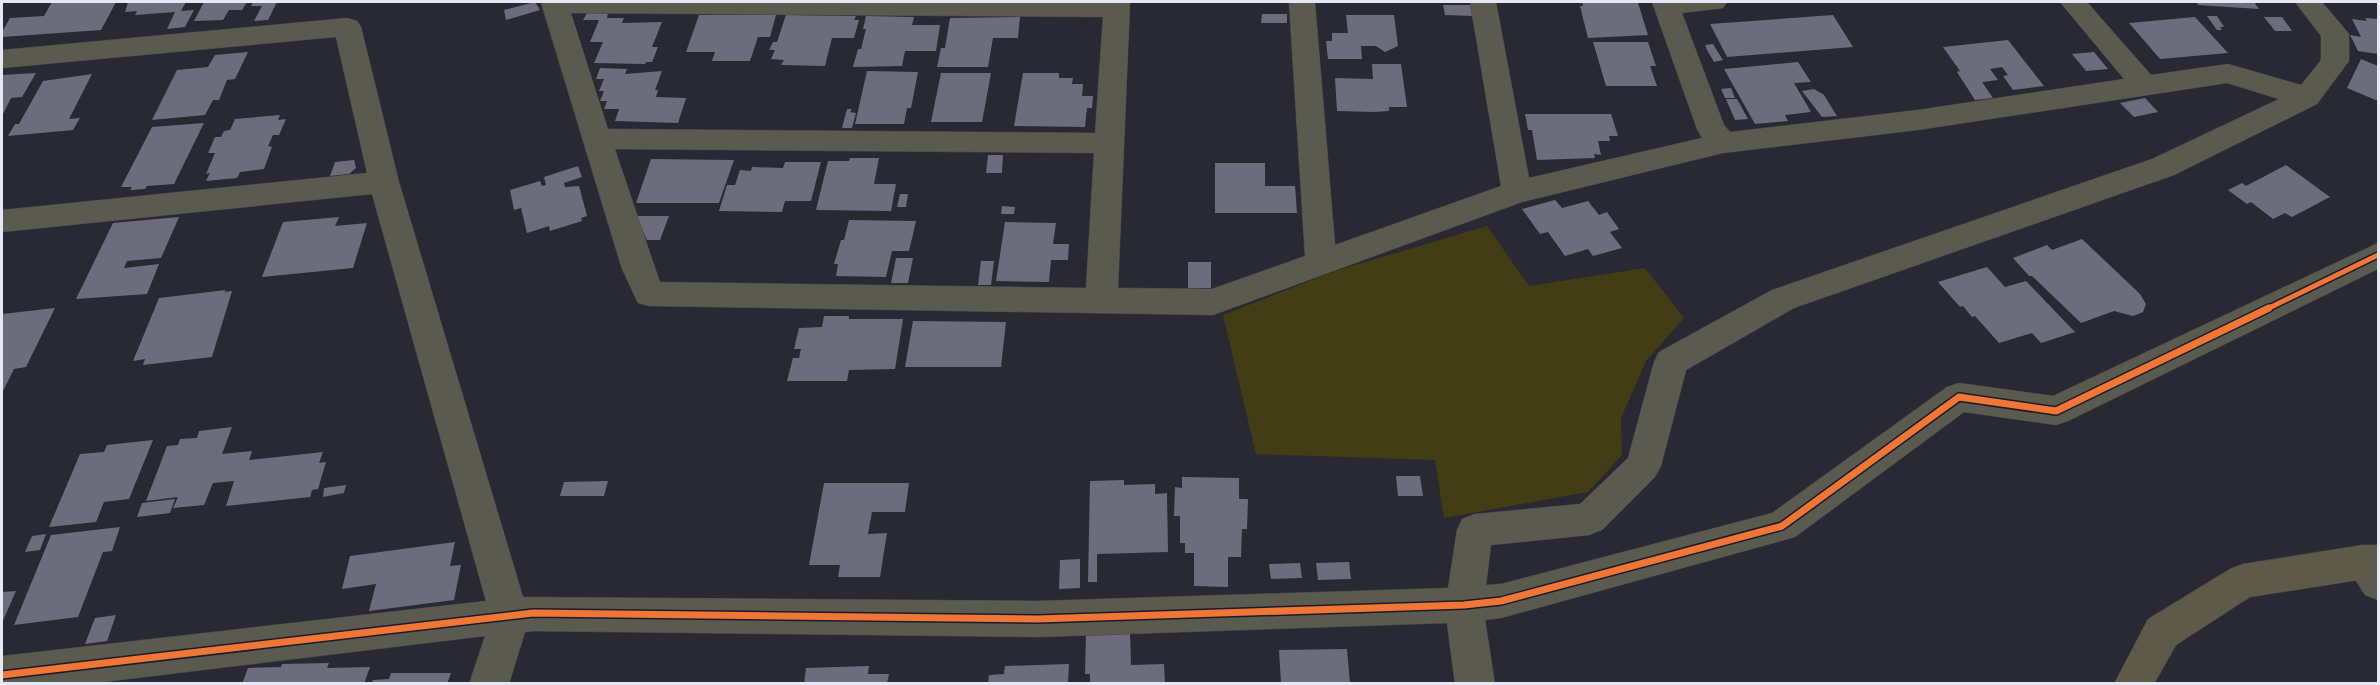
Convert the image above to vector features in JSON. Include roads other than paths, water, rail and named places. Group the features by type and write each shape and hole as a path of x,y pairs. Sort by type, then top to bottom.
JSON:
{"street":[{"path":"1302,2 1321,264"},
{"path":"1483,2 1516,192"},
{"path":"1714,2 1666,3 1711,129 1723,143"},
{"path":"2073,2 2145,86"},
{"path":"1475,684 1464,605 1475,530 1589,519 1643,466 1671,362 1783,299 2163,167 2307,97 2335,61 2335,34 2308,2"},
{"path":"1101,299 1117,4 555,3 638,269 649,294 1213,302 1516,192 1723,143 1918,120 2229,73 2307,97"},
{"path":"2,59 347,27 384,182 510,617 489,684"},
{"path":"597,139 1110,143"},
{"path":"2,221 384,182"},
{"path":"2,675 533,614 1038,619 1464,605 1501,601 1782,526 1959,397 2056,411 2379,255"},
{"path":"2133,684 2162,632 2243,581 2373,569"}]}
